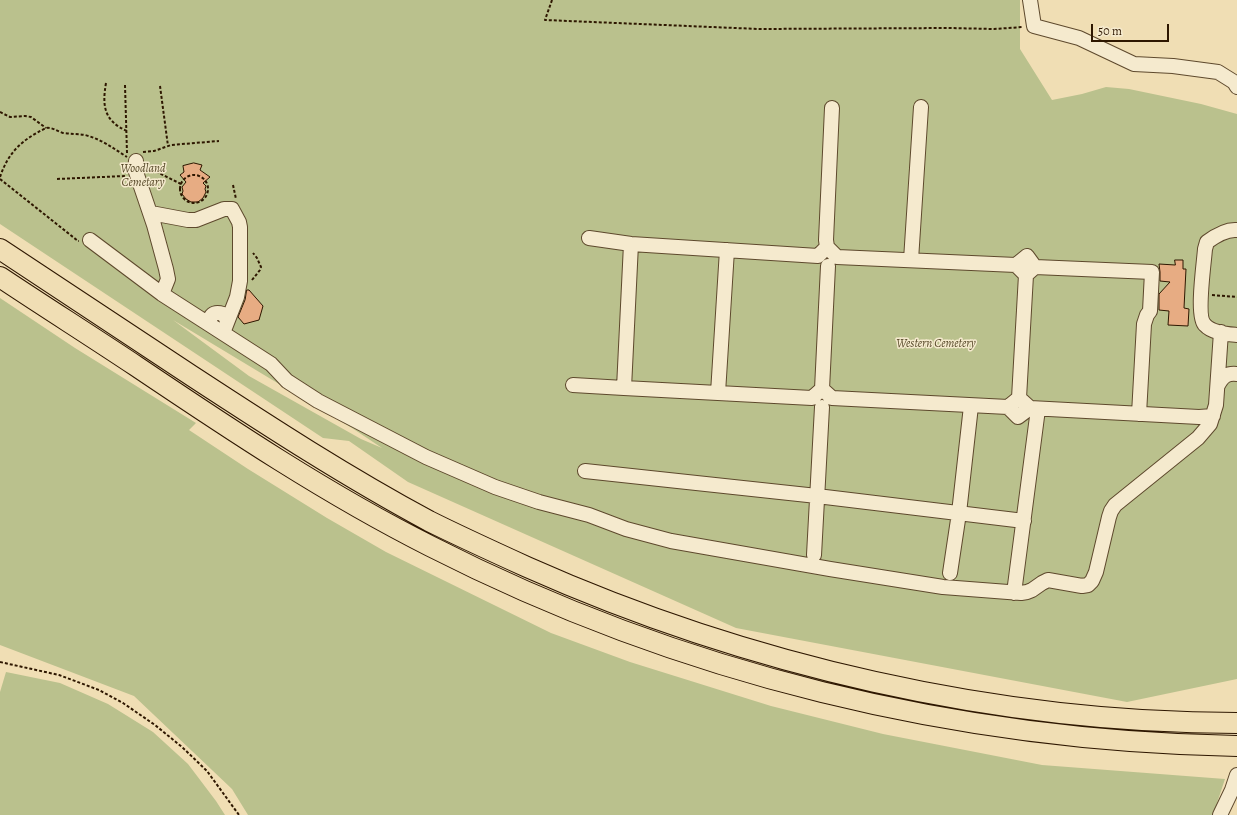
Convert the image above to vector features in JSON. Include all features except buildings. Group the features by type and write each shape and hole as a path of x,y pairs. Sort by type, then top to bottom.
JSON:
{"highway":[{"path":"0,250 246,412 358,481 432,522 470,540 545,575 623,606 709,636 775,656 836,672 931,693 1023,707 1110,717 1198,722 1237,722"},
{"path":"0,277 277,458 355,505 466,564 542,598 606,624 659,644 738,670 820,692 901,710 984,725 1097,739 1168,744 1237,746"}],"street":[{"path":"1030,0 1034,26 1079,38 1134,64 1173,66 1218,72 1234,82 1237,87"},
{"path":"912,260 920,107"},
{"path":"822,251 826,240 832,108"},
{"path":"135,157 135,169 151,213 168,279 162,294"},
{"path":"151,213 188,220 196,220 224,209 232,209 240,227 240,281 237,297 225,327"},
{"path":"1237,230 1223,232 1207,242 1205,249 1201,306 1202,319 1205,325 1215,331 1237,335"},
{"path":"589,238 631,244 727,250 822,251 832,262 822,398 814,555"},
{"path":"90,240 162,294 211,325 225,327 271,364 287,381 318,401 426,456 495,486 538,502 589,515 626,529 671,541 936,586 1014,593 1027,592 1048,580 1082,586 1092,581 1096,572 1109,517 1115,505 1198,438 1210,424 1216,405 1221,332"},
{"path":"624,388 631,244"},
{"path":"718,393 727,250"},
{"path":"832,262 912,260 1026,269 1152,272 1150,311 1144,324 1139,414"},
{"path":"1008,408 1019,398 1026,269"},
{"path":"1218,385 1221,379 1226,375 1237,374"},
{"path":"573,385 1008,408 1018,417 1034,408"},
{"path":"1019,398 1034,408 1199,417 1213,416"},
{"path":"950,572 959,513 970,406"},
{"path":"1014,593 1024,520 1034,408"},
{"path":"585,471 1024,520"},
{"path":"1220,815 1232,790 1237,775"}],"path":[{"path":"552,0 545,20 759,29 994,29 1034,26"},
{"path":"106,83 104,94 106,110 110,120 127,131"},
{"path":"125,85 127,131 135,157"},
{"path":"160,86 168,146"},
{"path":"0,112 10,116 31,117 46,128"},
{"path":"90,240 78,241 0,178 3,168 12,152 22,142 50,127 58,131 84,135 101,140 135,157 181,184"},
{"path":"135,157 171,145 219,141"},
{"path":"57,179 138,175"},
{"path":"195,176 203,179 207,187 204,199 197,203 184,200 180,192 181,184 187,178 195,176"},
{"path":"1202,295 1237,297"},
{"path":"0,662 59,675 99,690 123,704 155,725 182,747 207,771 239,815"}],"green space":[{"path":"0,0 1020,0 1020,49 1052,100 1106,87 1129,89 1201,104 1237,114 1237,679 1127,702 736,628 408,482 349,441 323,438 0,224","holes":["173,320 352,428 382,448 361,439 249,376"]},
{"path":"0,298 75,348 196,423 189,430 327,518 386,552 551,633 630,662 771,706 883,734 1042,765 1225,779 1213,815 248,815 232,789 134,696 0,645"},
{"path":"6,672 60,683 108,704 153,732 188,764 225,815 0,815 0,692"}],"park label":[{"name":"Woodland Cemetary","path":"143,176"},
{"name":"Western Cemetery","path":"936,344"}]}
